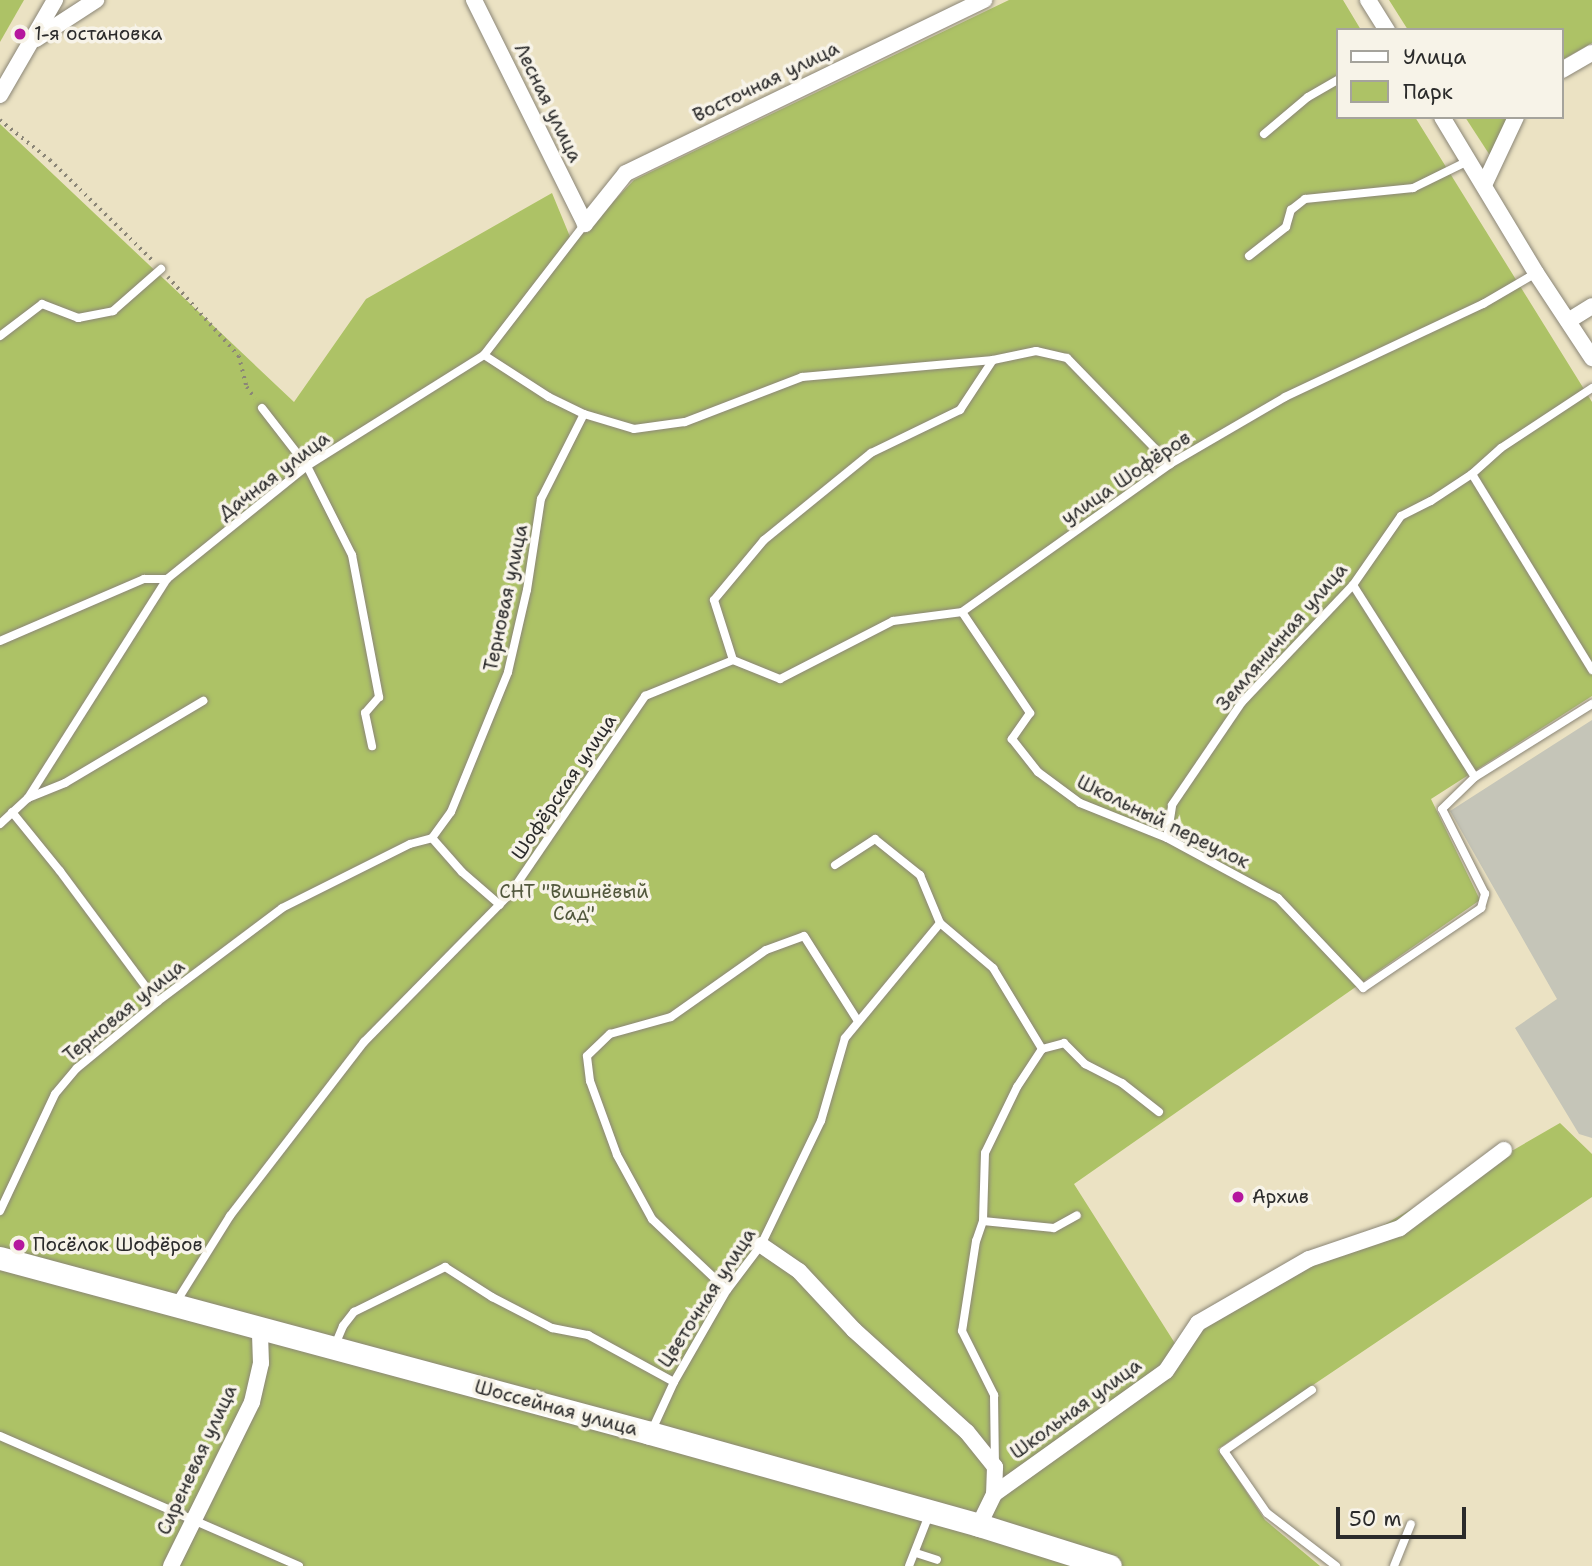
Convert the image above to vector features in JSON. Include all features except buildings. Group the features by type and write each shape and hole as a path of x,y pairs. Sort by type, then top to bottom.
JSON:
{"street":[{"path":"0,95 35,39 55,0"},
{"path":"35,39 96,0"},
{"name":"Лесная улица","path":"474,0 585,224"},
{"name":"Восточная улица","path":"585,224 626,173 984,0"},
{"path":"1368,0 1386,28"},
{"path":"1564,69 1592,53"},
{"path":"1443,119 1535,273 1592,358"},
{"path":"1484,185 1515,119"},
{"path":"1568,321 1592,306"},
{"name":"Школьная улица","path":"994,1494 1166,1371 1198,1323 1309,1259 1401,1228 1504,1150"},
{"name":"Школьная улица","path":"761,1245 799,1271 854,1330 967,1432 995,1466 994,1494"},
{"name":"Шоссейная улица","path":"0,1258 173,1307 650,1433 979,1525 1110,1566"},
{"name":"Сиреневая улица","path":"170,1566 252,1402 261,1363 260,1330"},
{"path":"979,1525 994,1494"}],"lane":[{"path":"1264,134 1308,97 1336,81"},
{"path":"1249,256 1286,227 1291,210 1305,199 1413,188 1469,161"},
{"name":"Дачная улица","path":"0,824 28,798 167,579 307,466 484,355 585,224"},
{"path":"0,336 42,304 78,318 113,311 161,269"},
{"name":"улица Шофёров","path":"733,660 780,679 893,621 962,611 1170,464 1285,397 1483,304 1535,273"},
{"path":"484,355 549,397 584,414 634,429 685,422 802,377 993,360 1036,351 1067,358 1170,464"},
{"path":"733,660 715,600 764,540 871,453 960,410 993,360"},
{"name":"Земляничная улица","path":"1167,838 1172,805 1242,702 1353,585 1401,516 1472,474 1501,448 1592,388"},
{"path":"262,408 307,466 352,555 379,697 365,713 372,746"},
{"name":"Терновая улица","path":"0,1211 64,1082 157,1002 282,908 410,844 432,838 451,812 508,673 527,590 541,499 584,414"},
{"path":"1472,474 1592,670"},
{"path":"0,641 144,579 167,579"},
{"path":"1353,585 1475,777 1592,704"},
{"name":"Школьный переулок","path":"962,611 1030,713 1012,739 1038,772 1080,803 1167,838 1278,898 1351,979 1363,988 1481,908 1485,894 1442,809 1475,777"},
{"name":"Шофёрская улица","path":"173,1307 230,1216 364,1042 500,905 645,696 733,660"},
{"name":"Дачная улица","path":"28,798 65,783 203,701"},
{"path":"12,812 60,871 157,1002"},
{"path":"432,838 462,872 500,905"},
{"path":"835,865 875,839 920,874 940,923 993,968 1042,1049"},
{"name":"Цветочная улица","path":"333,1349 343,1326 354,1312 445,1267 492,1297 552,1328 588,1335 674,1382 727,1290 761,1245 821,1121 845,1038 940,923"},
{"path":"727,1290 652,1219 617,1155 590,1081 586,1056 610,1034 671,1017 766,950 804,936 858,1021"},
{"path":"995,1466 994,1395 962,1331 976,1241 984,1221 985,1153 1017,1087 1042,1049 1064,1044 1086,1064 1122,1083 1159,1112"},
{"path":"984,1221 1054,1228 1077,1215"},
{"path":"650,1433 674,1382"},
{"path":"1312,1390 1224,1451 1267,1513 1336,1566"},
{"path":"0,1436 299,1566"},
{"path":"909,1566 930,1512"},
{"path":"1394,1566 1411,1524"},
{"path":"916,1553 937,1560"}],"path":[{"path":"0,120 50,160 161,269 239,356 247,387 262,408"}],"shaded area":[{"path":"1592,720 1592,1138 1579,1134 1515,1028 1557,999 1450,811"}],"green space":[{"path":"0,0 24,0 0,42"},
{"name":"СНТ \"Вишнёвый Сад\"","path":"1009,0 1343,0 1360,28 1336,28 1336,119 1416,119 1592,402 1592,696 1431,799 1480,900 1074,1184 1176,1345 1560,1123 1592,1154 1592,1197 1218,1449 1265,1520 1320,1566 0,1566 0,124 294,402 366,299 552,193 573,244 634,180"},
{"path":"1389,0 1592,0 1592,43 1564,59 1564,28 1407,28"},
{"path":"1466,119 1510,119 1491,157"}],"place":[{"name":"1-я остановка","path":"20,34"},
{"name":"Архив","path":"1238,1197"},
{"name":"Посёлок Шофёров","path":"19,1245"}]}
